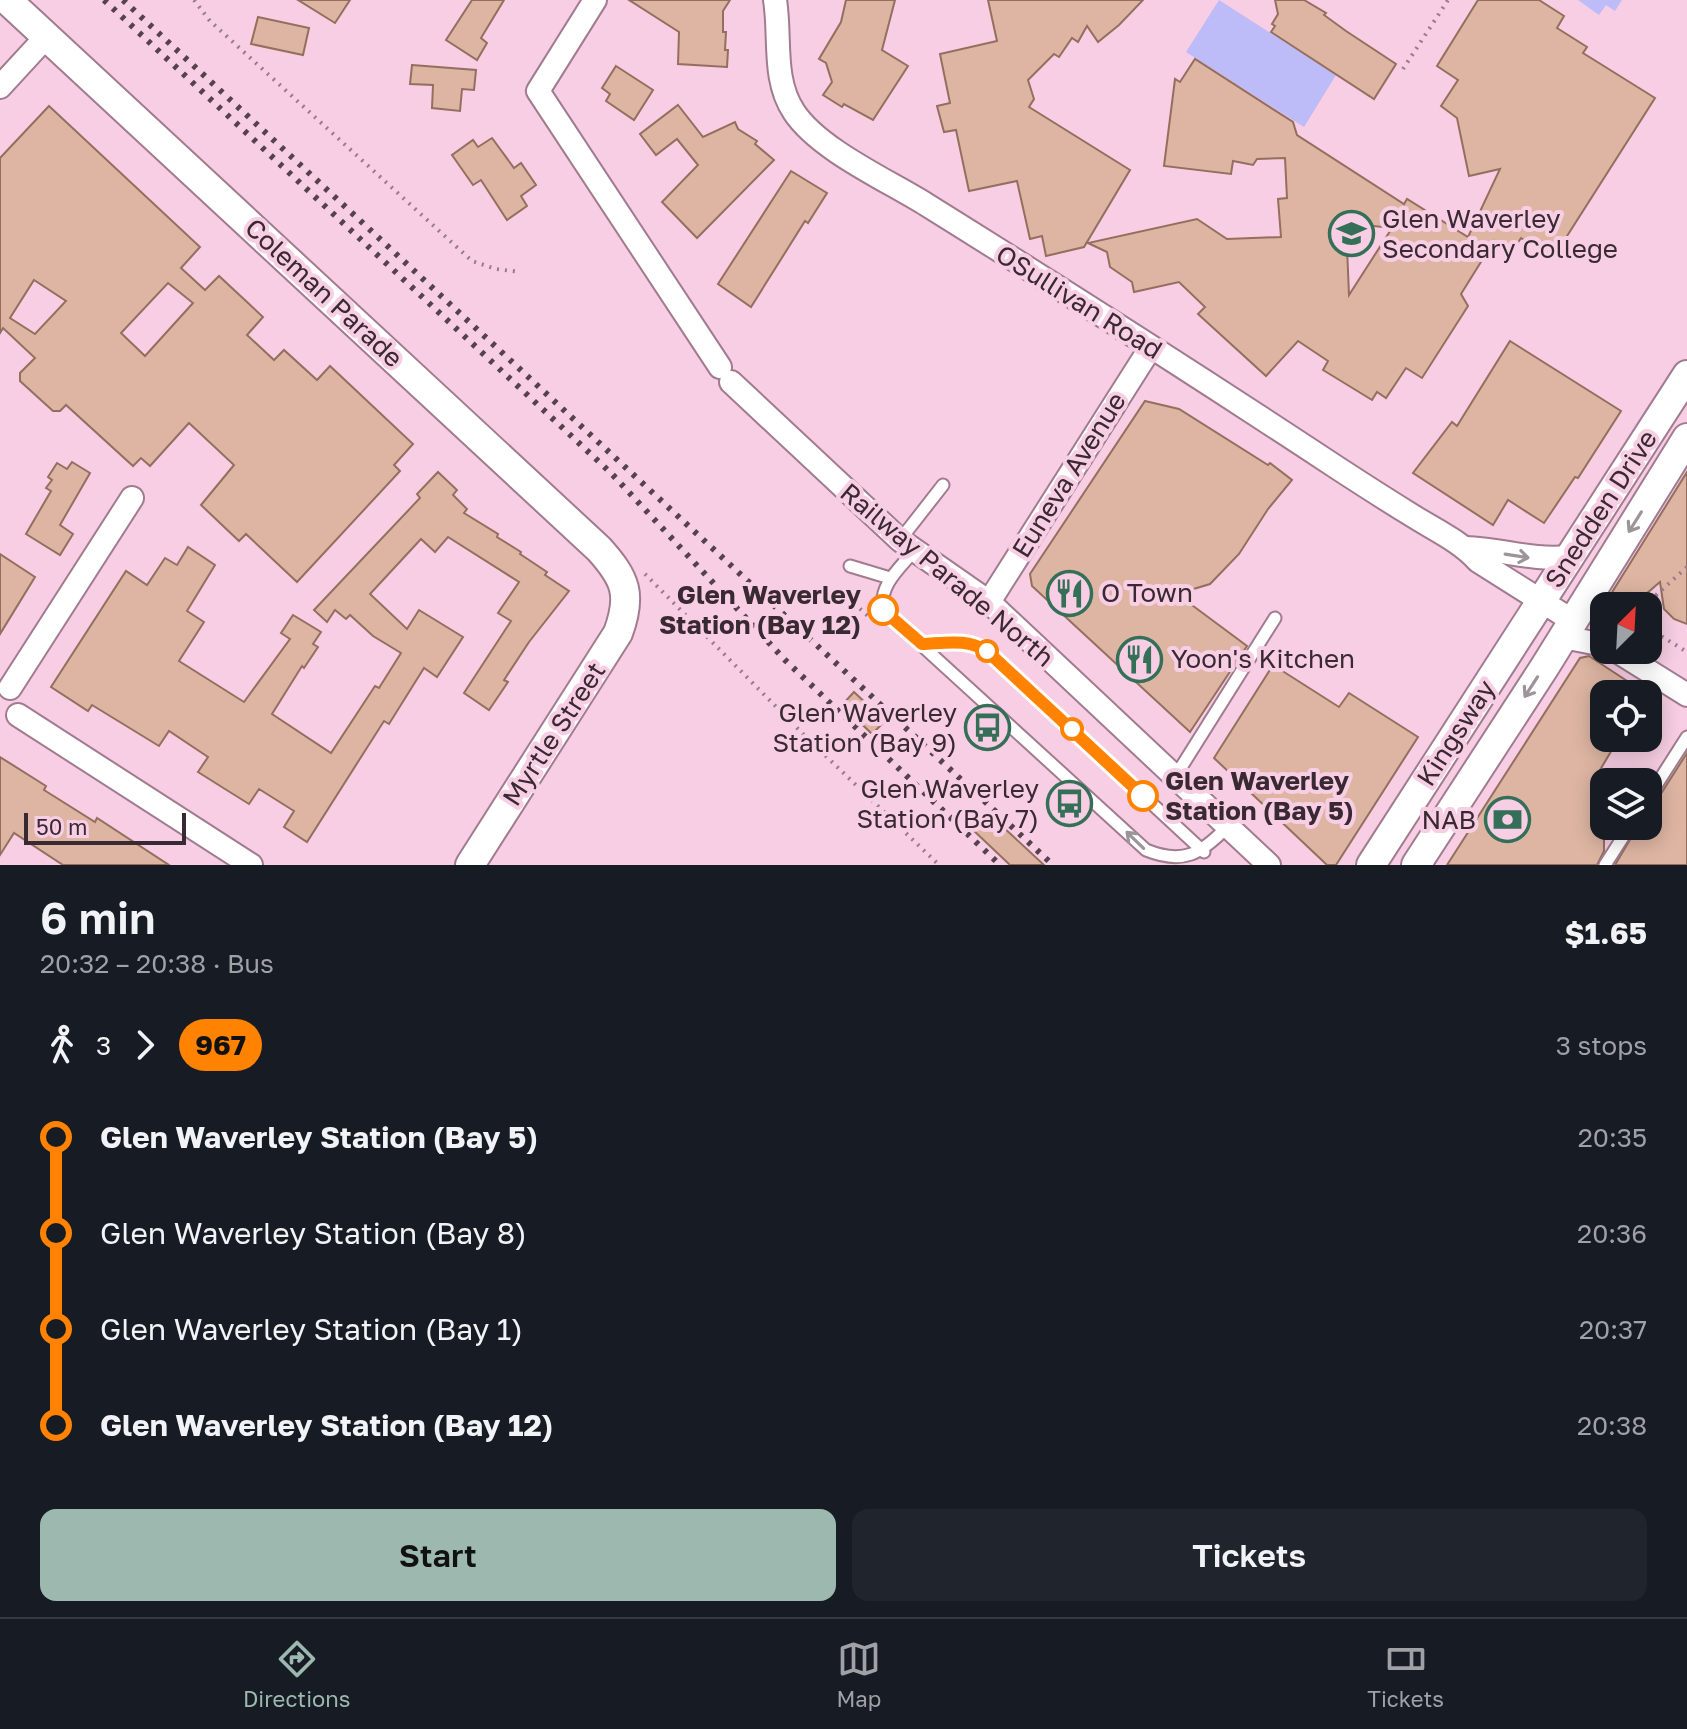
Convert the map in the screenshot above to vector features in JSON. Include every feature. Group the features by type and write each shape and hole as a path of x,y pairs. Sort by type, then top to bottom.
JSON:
{"street":[{"name":"Coleman Parade","path":"7,0 599,549 615,567 627,597"},
{"name":"Railway Parade North","path":"595,0 538,91 726,375 907,546 989,602 1269,865"},
{"name":"OSullivan Road","path":"775,0 779,27 778,70 785,96 808,129 857,165 923,203 1466,548 1478,561 1540,601 1568,629"},
{"path":"0,87 46,37"},
{"name":"Euneva Avenue","path":"989,602 1151,347"},
{"name":"Snedden Drive","path":"1540,601 1687,375"},
{"name":"Snedden Drive","path":"1568,629 1687,438"},
{"path":"132,498 5,687 19,696 21,708 9,719 251,865"},
{"name":"OSullivan Road","path":"1466,548 1535,559 1569,557"},
{"name":"Myrtle Street","path":"470,865 618,633 625,615 627,597"},
{"name":"Kingsway","path":"1371,865 1540,601"},
{"path":"1568,629 1590,639"},
{"name":"Kingsway","path":"1416,865 1568,629"},
{"path":"1637,664 1687,695"}],"lane":[{"path":"943,485 890,578 881,599 883,610 1160,860 1177,863 1204,852 1227,827"},
{"path":"850,566 890,578"},
{"path":"1175,777 1275,618"},
{"path":"922,644 965,642 977,644 988,652 1204,852"},
{"path":"1662,776 1687,737"},
{"path":"1605,865 1621,840"}],"path":[{"path":"1403,69 1448,0"},
{"path":"196,1 210,21 472,261 496,269 520,272"},
{"path":"1659,592 1687,567"},
{"path":"1662,637 1687,652"}],"shaded area":[{"path":"1219,0 1336,75 1304,127 1186,52"},
{"path":"1578,0 1622,0 1615,11 1606,5 1599,15"}],"building":[{"path":"298,0 350,0 335,23"},
{"path":"472,0 504,0 481,38 487,43 477,60 446,40"},
{"path":"629,0 730,0 723,11 727,67 678,64 679,32"},
{"path":"846,0 895,0 882,50 908,66 873,120 823,95 832,82 826,63 819,59 841,22"},
{"path":"988,0 1143,0 1098,42 1087,26 1078,42 1072,38 1059,57 1054,54 1028,80 1034,99 1029,107 1130,170 1084,247 1046,256 1042,236 1030,239 1017,181 969,191 956,130 944,132 937,106 950,103 940,54 997,41"},
{"path":"1275,0 1304,0 1396,64 1374,99 1271,32 1278,14"},
{"path":"1478,0 1539,0 1564,16 1557,28 1587,47 1583,53 1655,98 1553,258 1521,238 1515,247 1506,249 1494,241 1461,294 1468,306 1422,378 1406,368 1386,398 1377,392 1372,400 1323,370 1328,361 1298,341 1266,376 1198,314 1205,307 1179,282 1134,292 1132,282 1110,267 1107,252 1088,243 1197,219 1227,239 1281,237 1278,199 1287,198 1285,158 1257,159 1253,165 1233,161 1231,174 1164,166 1175,79 1180,82 1195,59 1293,122 1297,135 1404,204 1407,199 1468,237 1500,169 1469,176 1457,118 1441,106 1458,80 1437,66","holes":["1346,223 1392,228 1349,295"]},
{"path":"258,17 309,28 303,55 251,44"},
{"path":"412,65 476,70 474,90 462,89 460,111 432,108 433,85 410,84"},
{"path":"616,66 653,90 634,120 606,101 610,94 602,88"},
{"path":"678,105 703,137 735,122 738,129 757,141 755,144 774,160 697,238 662,202 698,165 677,139 656,155 640,134"},
{"path":"49,106 200,247 181,268 205,290 219,276 263,317 247,335 274,360 284,350 317,380 330,366 413,444 394,465 400,471 297,582 246,534 239,541 201,505 234,465 189,423 150,466 141,458 133,466 66,405 60,411 53,411 20,381 20,373 35,358 3,328 0,333 0,158","holes":["34,280 66,301 35,334 10,318","168,283 193,303 145,356 121,333"]},
{"path":"492,138 514,168 521,163 536,185 521,196 527,206 507,220 481,180 473,185 452,155 473,140 478,147"},
{"path":"791,171 827,193 808,223 805,221 751,307 718,284"},
{"path":"1510,341 1621,411 1578,478 1575,477 1544,523 1508,500 1493,525 1413,473 1452,422 1457,426"},
{"path":"1145,401 1179,409 1268,465 1270,463 1292,480 1268,509 1239,554 1210,584 1177,594 1247,646 1190,732 1032,586 1030,574"},
{"path":"72,462 90,473 60,525 73,534 60,555 26,534 51,491 46,488 52,480 48,477 57,463 67,469"},
{"path":"438,472 457,490 453,495 467,509 464,513 498,534 497,537 521,552 547,572 545,575 569,591 529,642 489,710 464,693 511,621 498,613 519,582 448,537 435,552 421,539 370,594 407,629 419,610 463,637 437,677 424,668 389,724 384,721 307,842 284,827 294,811 259,789 249,804 198,772 208,757 169,731 159,746 92,705 88,711 51,687 126,571 147,585 165,558 177,565 188,547 215,565 187,611 204,622 179,661 244,702 290,639 281,633 293,615 321,632 313,644 318,647 304,668 302,666 272,714 331,753 401,653 373,636 350,615 346,619 335,610 327,622 314,610 420,498 417,494"},
{"path":"1687,472 1687,624 1674,619 1664,609 1660,582 1648,592 1612,592"},
{"path":"0,554 35,577 0,634"},
{"path":"1589,656 1590,664 1601,664 1626,680 1590,680 1590,752 1611,752 1601,768 1590,768 1590,840 1604,840 1604,851 1597,865 1447,865 1580,658"},
{"path":"1273,665 1339,707 1349,693 1418,737 1336,865 1327,865 1214,758"},
{"path":"854,692 885,721 872,734 842,705"},
{"path":"1687,753 1687,865 1615,865 1630,840 1662,840 1662,792"},
{"path":"0,757 46,786 44,790 95,822 97,818 169,865 63,865 14,833 0,855"},
{"path":"988,813 1044,865 1010,865 972,829"}],"railway":[{"path":"104,0 611,473 785,660 1000,865"},
{"path":"123,0 1053,865"}],"bus line":[{"name":"967","path":"883,610 922,644 977,644 1143,796"}],"place":[{"name":"Glen Waverley Secondary College","path":"1351,234"},
{"name":"O Town","path":"1070,593"},
{"name":"Glen Waverley Station (Bay 12)","path":"883,610"},
{"name":"Yoon's Kitchen","path":"1140,659"},
{"name":"Glen Waverley Station (Bay 9)","path":"988,728"},
{"name":"Glen Waverley Station (Bay 5)","path":"1143,796"},
{"name":"Glen Waverley Station (Bay 7)","path":"1070,804"},
{"name":"NAB","path":"1507,820"}]}
